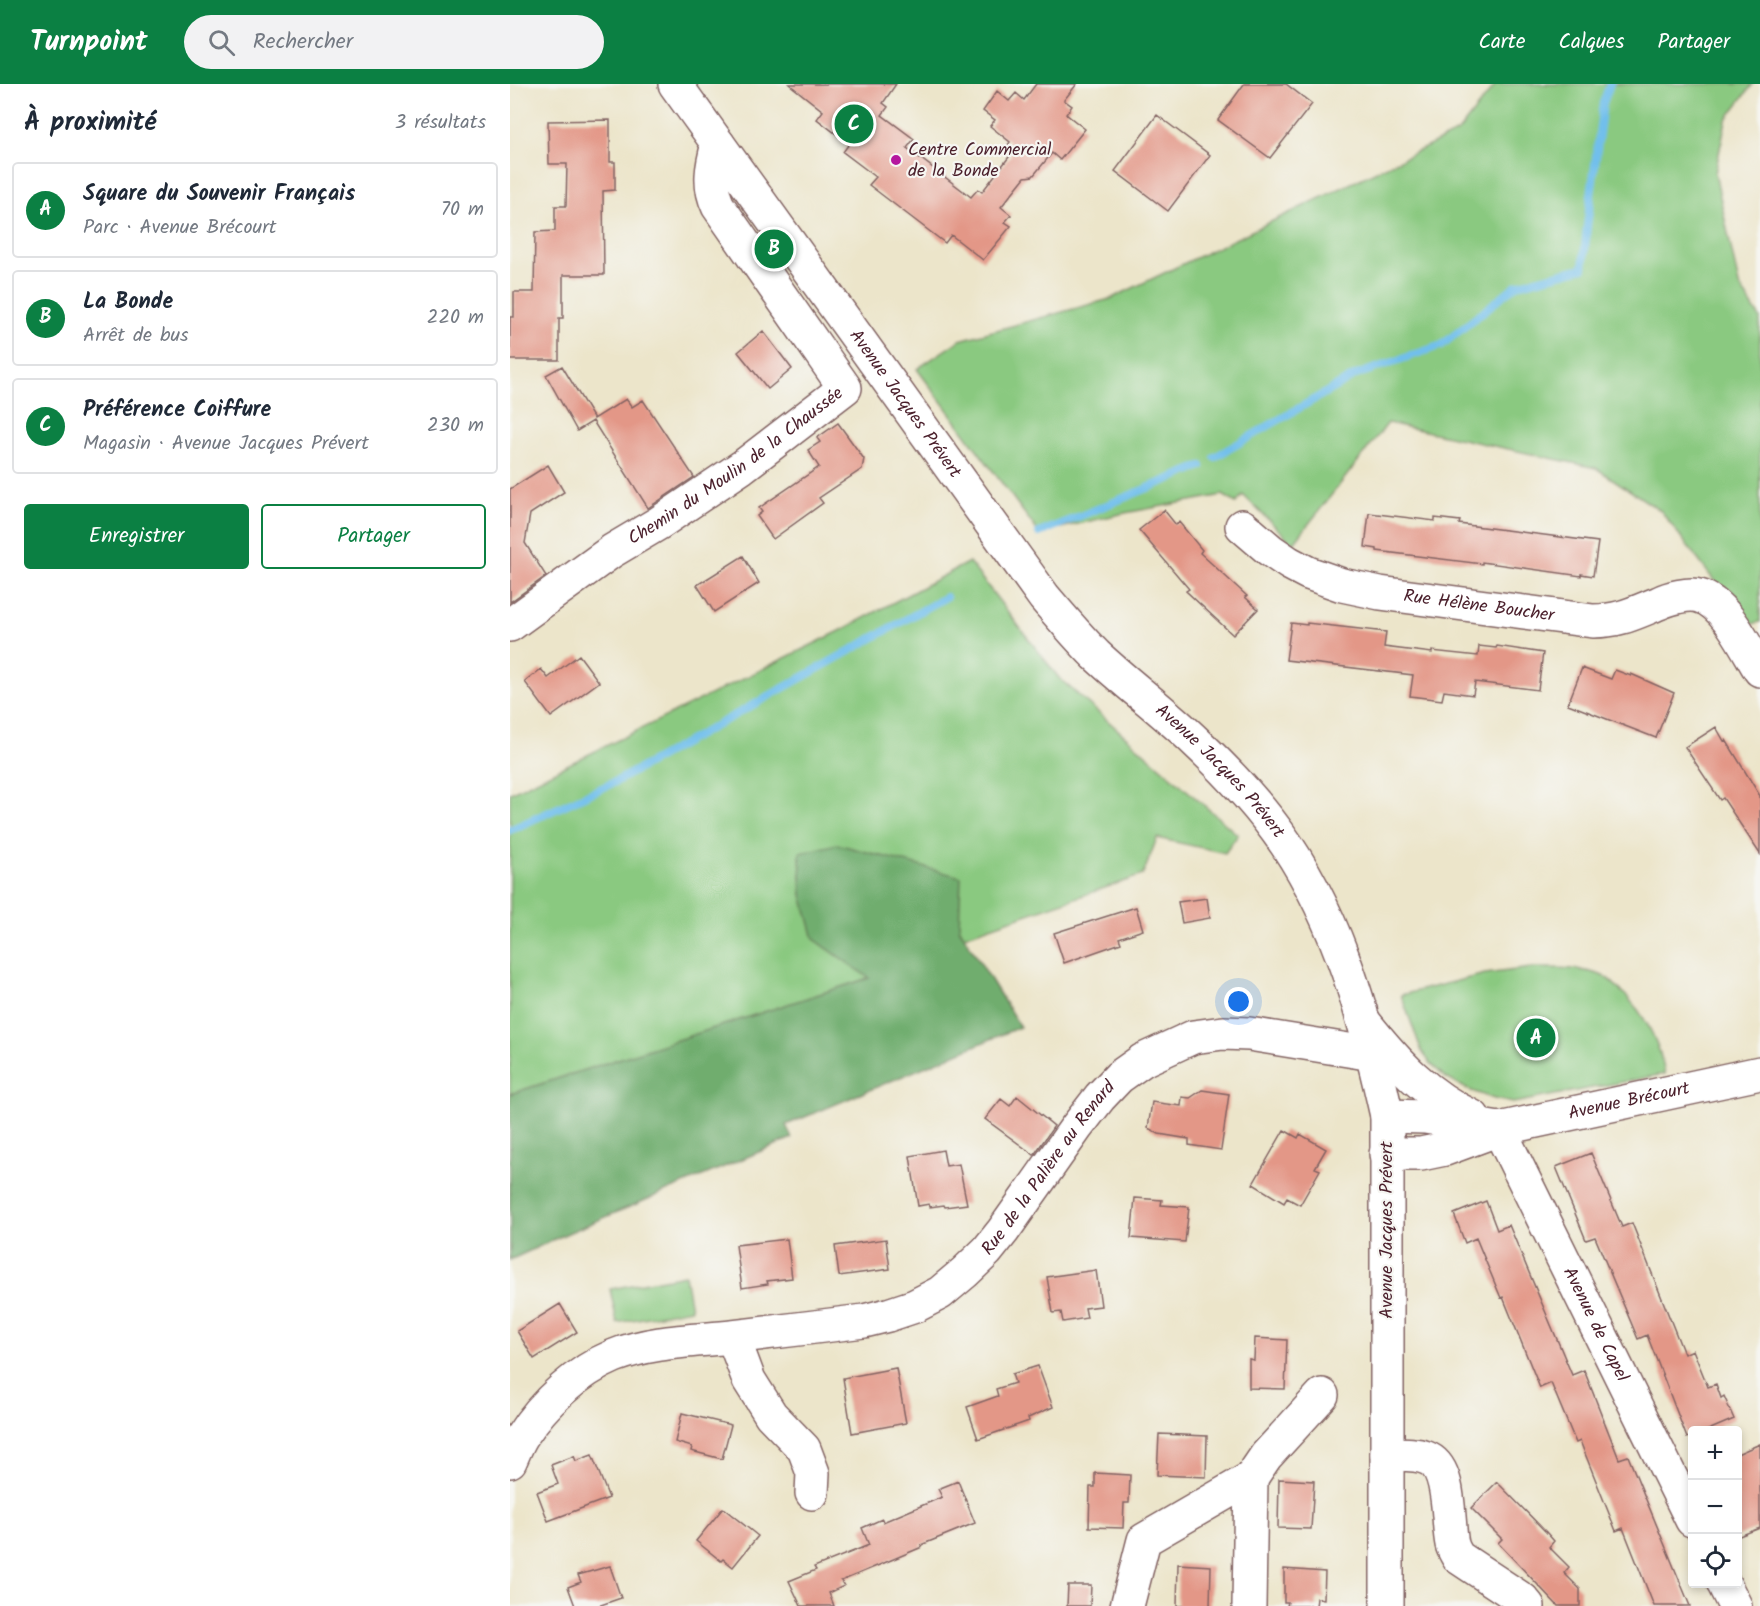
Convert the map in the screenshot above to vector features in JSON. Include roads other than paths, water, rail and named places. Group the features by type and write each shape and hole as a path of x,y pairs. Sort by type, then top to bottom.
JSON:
{"street":[{"name":"Avenue Jacques Prévert","path":"675,84 1044,597 1097,655 1196,742 1257,805 1287,845 1318,899 1339,947 1365,1023 1387,1116 1387,1606"},
{"name":"Chemin du Moulin de la Chaussée","path":"510,625 612,551 659,523 742,467 845,388 718,207 712,195 711,178 718,144"},
{"name":"Rue Hélène Boucher","path":"1242,526 1270,550 1308,573 1342,585 1380,593 1593,621 1609,621 1629,616 1670,598 1698,596 1711,601 1724,613 1760,670"},
{"path":"1365,1023 1388,1052 1425,1088 1451,1107 1499,1129"},
{"name":"Rue de la Palière au Renard","path":"510,1461 521,1437 535,1418 574,1380 614,1356 678,1342 864,1321 915,1306 940,1293 987,1251 1100,1097 1127,1071 1163,1050 1193,1037 1240,1034 1373,1054"},
{"name":"Avenue Brécourt","path":"1386,1154 1421,1154 1445,1149 1499,1129 1760,1073"},
{"name":"Avenue Brécourt","path":"1387,1116 1425,1117 1499,1129"},
{"name":"Avenue de Capel","path":"1499,1129 1688,1512"},
{"path":"733,1337 749,1380 771,1415 804,1449 813,1473 812,1493"},
{"path":"1127,1606 1144,1540 1251,1478 1266,1456 1322,1395"},
{"path":"1387,1454 1413,1455 1429,1459 1436,1465 1445,1480 1453,1546 1458,1557 1523,1600 1528,1606"},
{"path":"1249,1606 1251,1478"},
{"path":"1726,1588 1735,1606"}],"waterway":[{"path":"1215,457 1356,375 1442,345 1516,285 1583,268 1603,103 1610,84"},
{"path":"1039,533 1201,466"},
{"path":"510,830 617,781 946,597"}],"place":[{"name":"Préférence Coiffure","path":"854,124"},
{"name":"Centre Commercial de la Bonde","path":"896,160"},
{"name":"La Bonde","path":"774,249"},
{"name":"Square du Souvenir Français","path":"1536,1038"}]}
